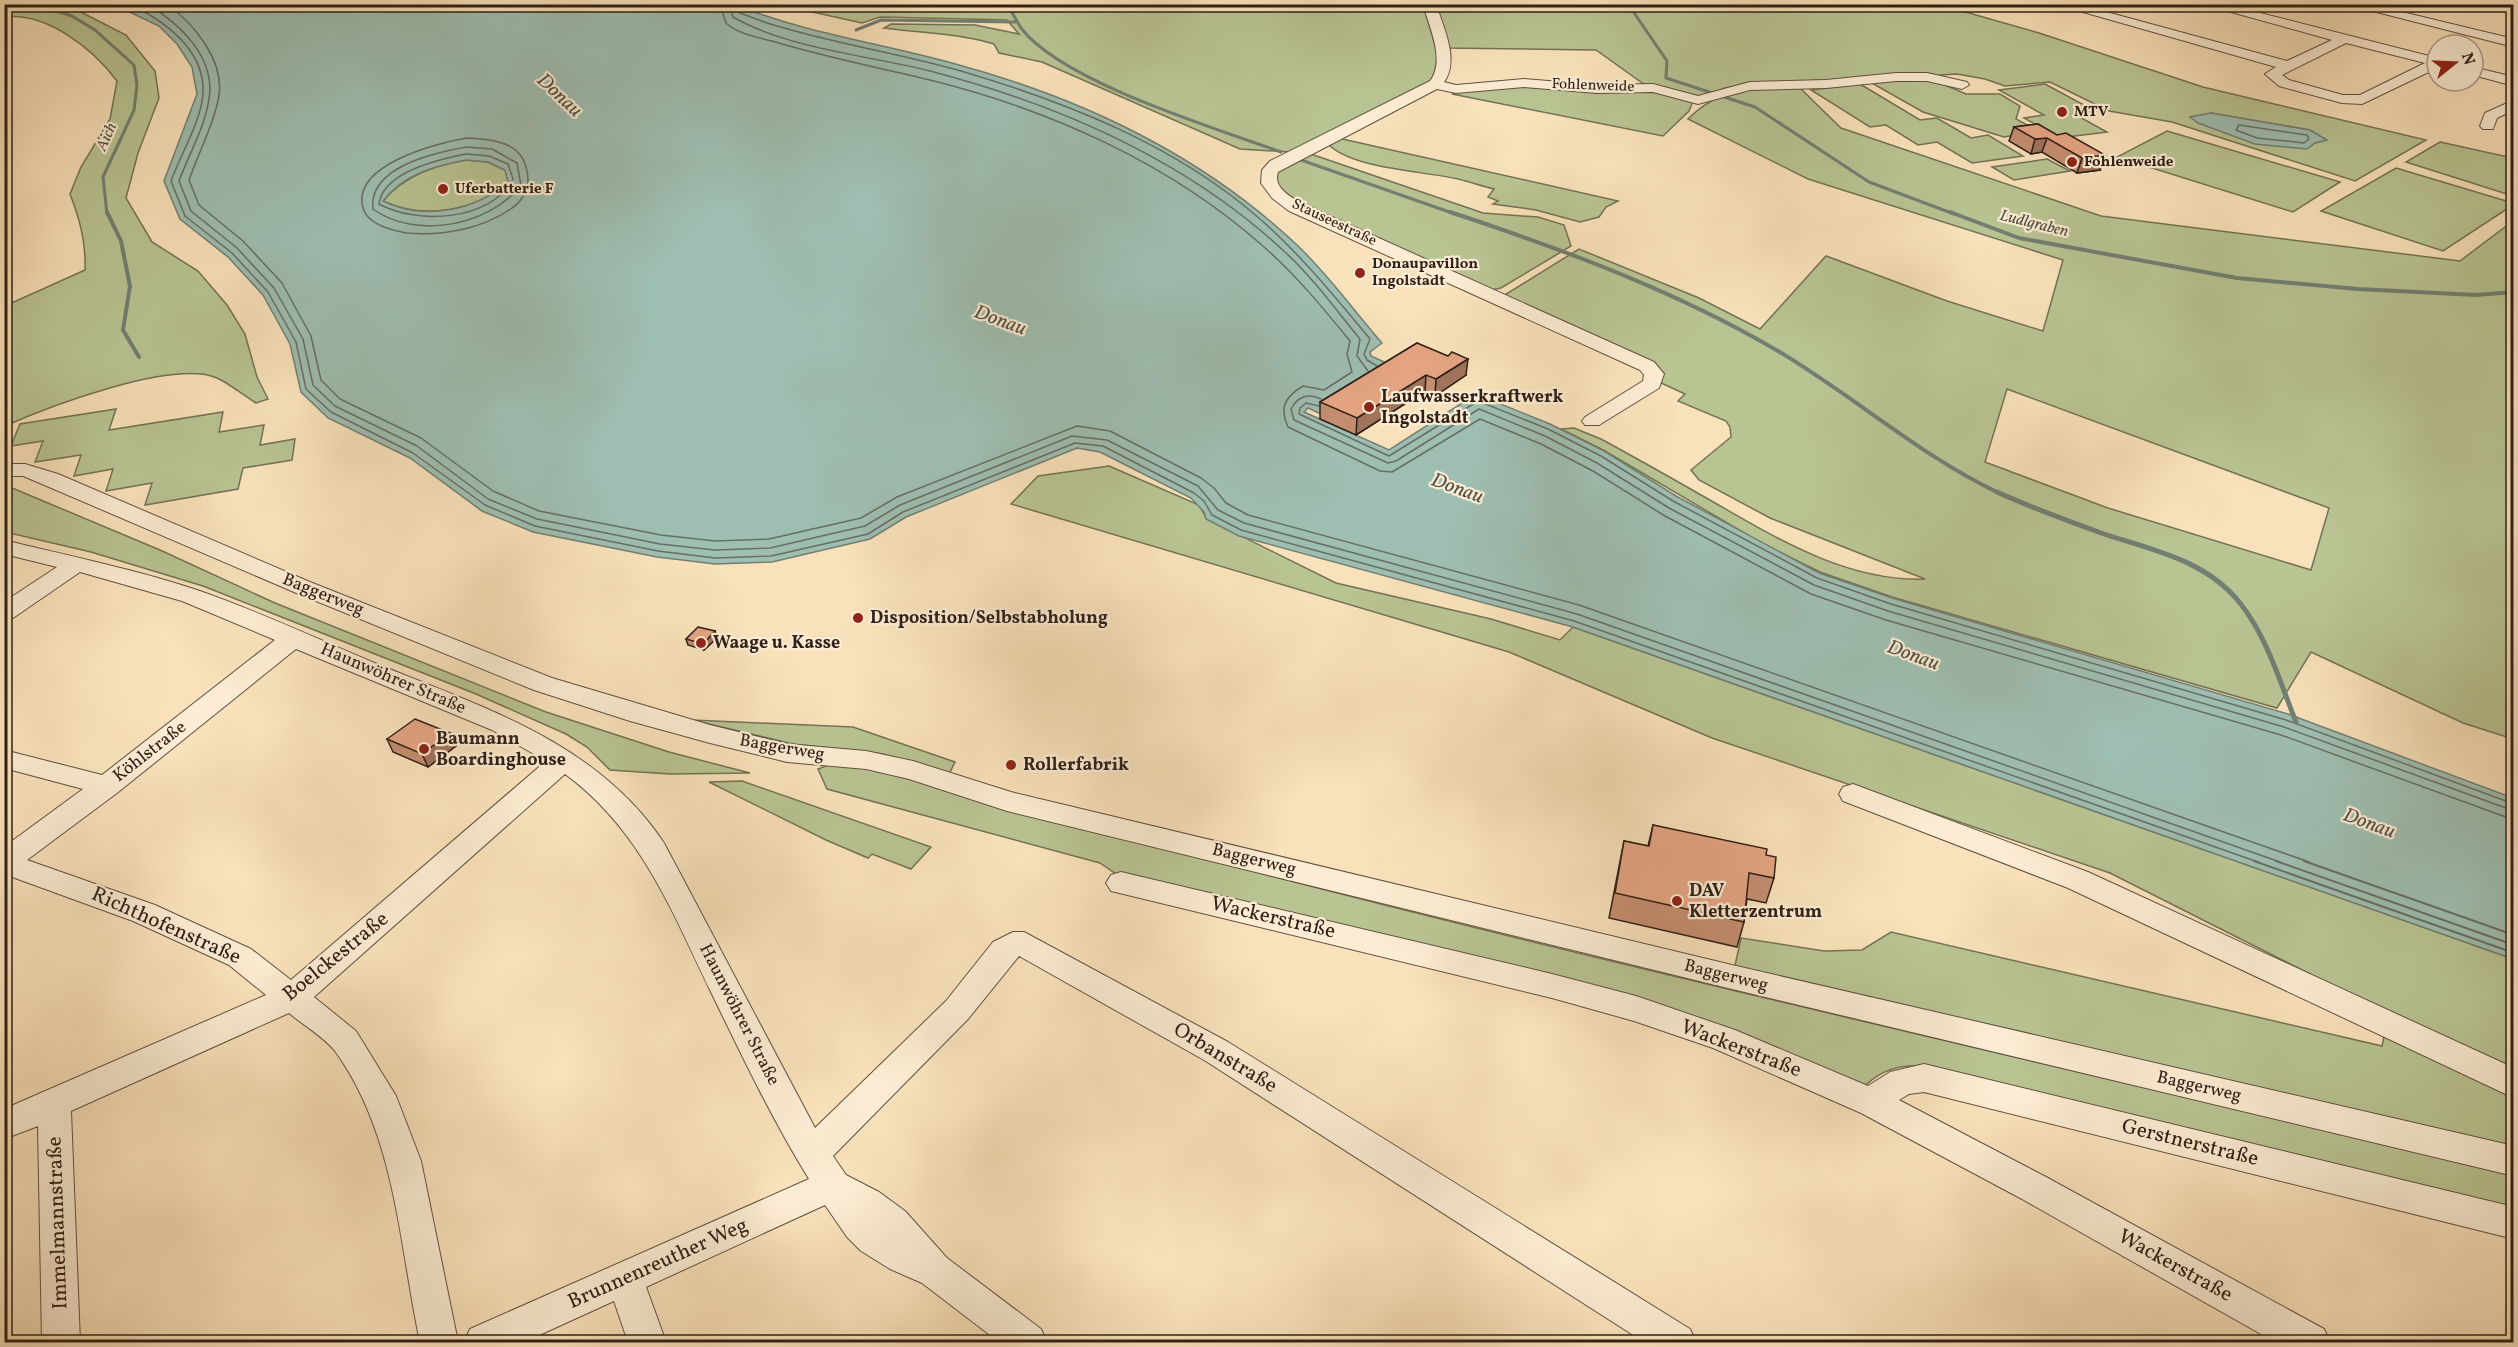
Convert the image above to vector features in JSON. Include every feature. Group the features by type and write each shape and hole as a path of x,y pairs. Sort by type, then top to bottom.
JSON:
{"street":[{"path":"1429,4 1444,62 1443,77 1435,84"},
{"path":"2061,4 2289,66"},
{"path":"2208,4 2425,60"},
{"path":"2351,4 2514,43"},
{"path":"2344,39 2272,74 2275,79 2342,99 2362,100 2425,69"},
{"path":"2485,74 2514,82"},
{"name":"Fohlenweide","path":"1435,84 1456,89 1524,83 1597,89 1634,87 1668,90 1698,100 1756,86 1921,76 1962,85"},
{"name":"Stauseestraße","path":"1435,84 1271,167 1269,180 1274,193 1295,207 1647,366 1654,374 1652,384 1592,421"},
{"path":"2488,126 2490,116 2514,104"},
{"name":"Baggerweg","path":"4,458 15,470 187,536 302,587 543,684 639,715 787,753 866,760 913,770 1007,801 1732,977 2514,1161"},
{"name":"Haunwöhrer Straße","path":"4,547 77,564 190,596 294,638 501,724 564,760 613,798 651,847 676,890 795,1126 850,1213 873,1239 901,1257 934,1270 1028,1342"},
{"path":"4,613 77,564"},
{"name":"Köhlstraße","path":"4,863 107,786 294,638"},
{"path":"4,759 107,786"},
{"name":"Boelckestraße","path":"4,1125 292,998 564,760"},
{"path":"1853,794 2079,880 2514,1084"},
{"name":"Richthofenstraße","path":"4,863 144,913 240,957 345,1040 379,1096 404,1161 440,1342"},
{"name":"Wackerstraße","path":"1120,883 1351,936 1636,1009 1724,1039 1873,1103 2034,1188 2311,1342"},
{"name":"Orbanstraße","path":"812,1154 957,1010 1004,950 1012,944 1024,944 1216,1051 1677,1342"},
{"name":"Gerstnerstraße","path":"1873,1103 1890,1086 1906,1079 1924,1078 2514,1223"},
{"name":"Immelmannstraße","path":"54,1104 61,1342"},
{"name":"Brunnenreuther Weg","path":"483,1342 833,1185"},
{"path":"625,1279 647,1342"}],"green space":[{"path":"5,4 65,4 126,35 155,71 159,98 138,153 126,198 152,242 198,271 227,305 245,334 257,377 268,399 256,403 217,378 197,374 171,375 142,380 79,397 5,426 5,306 85,270 82,231 70,194 81,167 110,119 117,81 95,57 68,35 37,20 5,17"},
{"path":"815,4 1280,4 1292,11 1425,11 1437,58 1434,76 1428,84 1291,152 1240,149 1042,62 999,53 994,44 953,35 884,28 891,24 975,25 1019,34 1007,20 880,17 862,23 808,11"},
{"path":"1433,5 1941,5 2039,33 2203,87 2426,140 2355,181 2172,122 2109,111 2050,82 2005,86 1985,79 1957,74 1940,75 1940,83 1966,94 2000,94 2020,106 2016,119 2038,131 2004,137 1923,112 1863,78 1748,84 1725,88 1693,101 1689,111 1663,136 1452,94 1502,87 1602,92 1652,90 1596,50 1445,48","holes":["2211,113 2310,130 2326,140 2315,143 2224,131 2198,123"]},
{"path":"1860,84 1920,120 1937,118 1971,138 1988,135 2023,156 1972,163 1937,142 1918,145 1886,125 1870,127 1811,90"},
{"name":"MTV","path":"2045,84 2095,111 2074,114 2107,132 2059,138 2024,118 2044,115 1999,90"},
{"path":"1799,87 1841,128 2101,216 2460,261 2513,221 2513,739 2463,723 2311,652 2277,708 1892,597 1820,572 1763,544 1605,451 1561,429 1574,428 1601,439 1808,553 1865,573 1895,578 1925,579 1770,518 1699,480 1691,470 1731,437 1730,427 1726,421 1678,401 1685,394 1659,382 1659,373 1503,296 1579,249 1699,298 1760,329 1826,256 1947,301 2043,331 2063,260 1808,179 1688,119 1713,100 1726,94 1753,89","holes":["2007,389 2329,508 2311,570 2108,508 1985,462"]},
{"path":"2167,131 2340,182 2293,212 2117,157"},
{"path":"1338,138 1618,201 1606,207 1599,217 1580,222 1536,210 1493,204 1498,201 1488,197 1494,189 1458,179 1389,168 1354,159 1328,144"},
{"path":"2440,142 2513,158 2513,196 2406,162"},
{"path":"1305,152 1483,213 1538,217 1564,225 1571,246 1501,288 1491,290 1289,199 1276,183 1278,170"},
{"path":"2047,159 2070,171 2014,180 1992,167"},
{"path":"466,160 488,162 505,170 509,182 481,200 449,210 415,210 383,201 410,178 443,165"},
{"path":"2396,168 2513,203 2513,205 2443,251 2321,211"},
{"path":"116,409 109,430 223,412 219,432 264,425 260,445 295,439 292,460 243,468 238,489 145,505 152,483 106,491 113,469 74,476 81,455 35,462 43,441 11,446 20,424"},
{"path":"1109,466 1199,505 1207,519 1336,583 1491,619 1560,640 1573,627 2513,959 2513,1136 2504,1148 1734,970 1741,938 1824,951 1862,950 1891,932 2382,1046 2389,1014 2110,873 1712,738 1509,652 1011,504 1038,476"},
{"path":"5,485 160,550 275,603 546,712 669,752 750,773 670,774 610,770 587,747 566,734 476,694 203,586 91,552 5,532"},
{"path":"692,720 853,727 955,762 949,774 883,754 793,744"},
{"path":"834,763 857,764 1063,821 1476,928 2513,1174 2513,1215 1921,1066 1904,1066 1888,1070 1874,1078 1861,1090 1724,1030 1122,878 1100,863 827,789 818,769"},
{"path":"742,781 931,847 911,869 872,854 868,858 826,840 709,782"}],"water":[{"name":"Donau","path":"115,5 736,5 791,24 959,65 1051,95 1138,134 1221,183 1296,244 1382,343 1370,352 1371,356 1395,367 1325,416 1308,408 1304,412 1389,450 1476,394 1550,424 1604,451 1676,496 1819,573 1892,598 2288,714 2513,798 2513,959 1573,627 1239,536 1206,519 1204,512 1191,498 1100,452 1077,448 906,517 870,539 772,562 715,564 657,557 533,532 482,511 410,458 328,418 301,392 290,344 263,295 228,257 180,219 164,181 197,94 192,67 177,44 159,26","holes":["466,160 488,162 505,170 508,182 495,192 465,206 449,210 415,211 383,201 400,184 431,168"]},
{"path":"2211,113 2310,130 2327,140 2315,143 2307,149 2255,144 2198,123 2190,117"}],"building":[{"path":"2038,124 2057,135 2066,133 2105,155 2082,158 2047,138 2035,139 2014,127"},
{"path":"1417,343 1448,356 1452,352 1468,359 1436,379 1426,375 1357,418 1320,402"},
{"path":"698,627 715,631 703,644 686,639"},
{"path":"415,719 450,733 422,754 387,739"},
{"path":"1653,825 1767,849 1766,855 1776,857 1774,878 1749,873 1744,922 1615,893 1624,841 1649,846"}],"waterway":[{"path":"1007,4 1021,28 1041,48 1070,67 1142,101 1281,152"},
{"name":"Ludlgraben","path":"1628,4 1667,61 1666,78 1755,107 1869,182 1954,214"},
{"name":"Aich","path":"4,7 47,8 72,16 95,30 134,65 137,85 134,110 103,177 107,214"},
{"path":"856,30 881,20 1015,22"},
{"path":"1301,160 1455,214"},
{"name":"Aich","path":"107,212 121,241 130,286 123,330 139,357"},
{"path":"1450,212 1618,273 1739,329 1806,369 1943,462 1997,492"},
{"name":"Ludlgraben","path":"1950,212 2019,238 2237,278 2358,289 2476,295 2514,292"},
{"path":"1997,492 2104,534 2177,558 2211,576 2226,588 2250,616 2272,660 2296,722"},
{"path":"1997,492 2001,494"}],"place":[{"name":"MTV","path":"2062,112"},
{"name":"Fohlenweide","path":"2072,162"},
{"name":"Uferbatterie F","path":"443,189"},
{"name":"Donaupavillon Ingolstadt","path":"1360,273"},
{"name":"Laufwasserkraftwerk Ingolstadt","path":"1369,407"},
{"name":"Disposition/Selbstabholung","path":"858,618"},
{"name":"Waage u. Kasse","path":"701,643"},
{"name":"Baumann Boardinghouse","path":"424,749"},
{"name":"Rollerfabrik","path":"1011,765"},
{"name":"DAV Kletterzentrum","path":"1677,901"}]}
